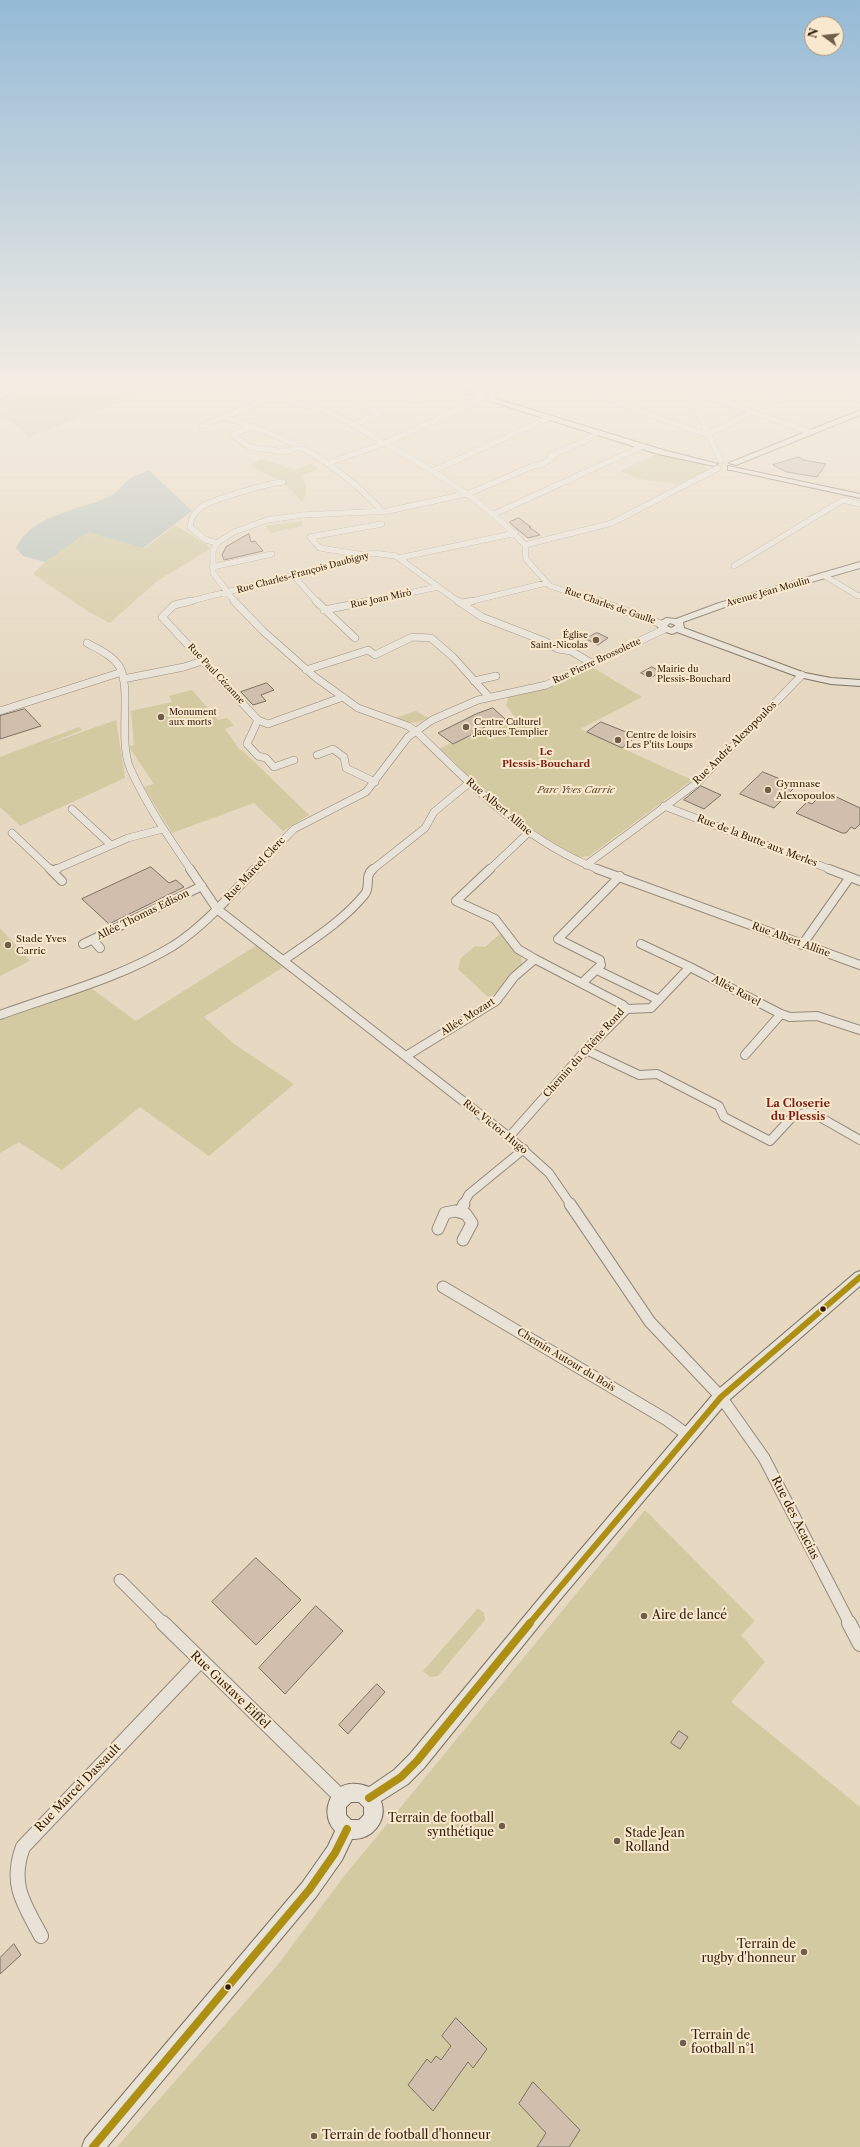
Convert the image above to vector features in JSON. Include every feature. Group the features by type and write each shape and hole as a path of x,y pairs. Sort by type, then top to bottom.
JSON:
{"street":[{"path":"217,543 206,540 190,527 190,522 197,510 201,507 259,486"},
{"path":"359,486 383,512"},
{"path":"457,486 516,533 525,545 526,559 546,584 463,603"},
{"path":"272,554 212,567 213,551 217,543 247,526 274,519 308,515 383,512 468,494 486,486"},
{"path":"494,514 555,486"},
{"path":"525,545 612,523 678,486"},
{"path":"818,486 860,496"},
{"path":"734,566 844,500 860,504"},
{"path":"366,513 368,527"},
{"path":"364,555 360,553 320,548 309,535 382,524"},
{"path":"399,558 516,533"},
{"name":"Rue Charles-François Daubigny","path":"230,593 293,575 343,563 364,555 378,553 399,558"},
{"path":"399,558 438,587 482,616 544,641 558,649 570,651 591,663"},
{"name":"Avenue Jean Moulin","path":"663,627 669,620 677,625 740,600 860,566"},
{"name":"Rue Albert Alline","path":"212,567 213,573 230,593 236,603 263,631 306,670 363,710 408,726 417,732 469,784 528,833 552,848 586,865 620,876 802,945 860,965"},
{"path":"293,575 324,610 355,638"},
{"path":"824,576 858,596 860,595"},
{"name":"Rue Charles de Gaulle","path":"546,584 663,627"},
{"name":"Rue Joan Mirò","path":"324,610 438,587"},
{"name":"Rue Paul Cézanne","path":"230,593 174,605 162,617 258,720"},
{"path":"677,625 802,675 831,681 860,683"},
{"name":"Rue Pierre Brossolette","path":"417,732 432,720 489,697 546,685 663,627"},
{"path":"306,670 368,650 375,655 412,638 425,637 431,638 453,657 489,697"},
{"path":"87,643 112,658 123,676"},
{"path":"0,711 123,676 184,667 202,661"},
{"name":"Rue André Alexopoulos","path":"586,865 698,782 802,675"},
{"name":"Rue Victor Hugo","path":"123,676 125,751 130,767 163,828 217,909 509,1137 549,1173 650,1322 721,1397"},
{"path":"474,681 496,676"},
{"path":"294,760 274,767 266,758 258,756 247,744 258,720 268,724 343,697"},
{"name":"Rue Marcel Clerc","path":"0,1014 79,988 135,967 155,956 199,926 294,829 317,816 360,797 375,782 404,742 417,732"},
{"path":"317,755 333,749 344,757 346,768 375,782"},
{"path":"284,960 336,923 366,893 368,889 367,876 369,872 425,828 434,812 469,784"},
{"name":"Rue de la Butte aux Merles","path":"664,806 860,880"},
{"path":"72,809 111,845"},
{"path":"52,871 128,838 163,828"},
{"path":"12,833 62,881"},
{"path":"528,833 456,901 495,919 518,949 535,959"},
{"path":"582,982 597,970 601,964 600,960 558,939 620,876"},
{"path":"802,945 850,877"},
{"name":"Allée Thomas Edison","path":"83,944 202,886"},
{"path":"93,940 100,948"},
{"name":"Allée Ravel","path":"641,944 690,967 781,1014 790,1017 817,1016 860,1031"},
{"name":"Chemin du Chêne Rond","path":"509,1137 625,1007 582,982 535,959"},
{"name":"Allée Mozart","path":"406,1056 496,1001 514,977 535,959"},
{"path":"625,1007 651,1008 690,967"},
{"path":"597,970 659,1000"},
{"path":"745,1055 781,1014"},
{"path":"586,1050 639,1074 657,1074 719,1106 724,1117 770,1141 794,1115 811,1112 860,1140"},
{"path":"460,1212 469,1194 524,1149"},
{"path":"438,1229 445,1213 460,1212 466,1214 472,1223 463,1240"},
{"path":"369,1798 401,1777 417,1761 721,1397 860,1276"},
{"name":"Chemin Autour du Bois","path":"443,1287 660,1416 688,1435"},
{"name":"Rue des Acacias","path":"721,1397 764,1458 860,1644"},
{"name":"Rue Gustave Eiffel","path":"120,1580 200,1661 342,1798"},
{"name":"Rue Marcel Dassault","path":"41,1936 17,1888 15,1876 17,1863 23,1846 200,1661"},
{"path":"355,1792 369,1798 372,1802 373,1814 368,1824 358,1830 347,1829 341,1824 337,1809 342,1798 355,1792"},
{"path":"93,2147 309,1890 335,1853 347,1829"}],"green space":[{"path":"287,486 306,486 302,502"},
{"path":"302,521 302,526 271,533 265,526"},
{"path":"175,525 207,545 210,549 157,581 110,623 89,612 33,574 45,562 88,531 145,548"},
{"name":"Parc Yves Carric","path":"592,667 642,697 580,729 692,780 589,856 579,857 550,842 470,782 452,765 456,763 439,749 449,744 520,720 517,720 506,705 509,696"},
{"path":"192,690 218,720 227,718 234,725 225,729 240,750 242,750 309,815 283,831 254,803 172,833 144,787 154,784 131,750 130,746 134,745 131,711 172,702 169,696"},
{"path":"416,711 428,718 419,722 412,722 395,718"},
{"path":"116,720 125,778 20,826 0,807 0,757 79,727 82,730 43,746"},
{"name":"Stade Yves Carric","path":"0,928 30,961 0,976"},
{"path":"501,933 521,956 522,964 489,998 458,969 461,958 475,946 485,947"},
{"path":"257,945 285,966 204,1017 234,1044 294,1084 209,1156 140,1107 62,1170 19,1142 0,1153 0,1020 91,988 136,1021"},
{"name":"Stade Jean Rolland","path":"645,1510 755,1621 741,1635 765,1662 731,1702 860,1807 860,2147 117,2147 276,1967 345,1875"},
{"path":"478,1608 484,1613 485,1620 438,1676 430,1677 423,1671"}],"shaded area":[{"path":"122,486 166,486 192,511 143,548 88,532 45,562 23,556 16,548 24,536 34,527 46,520 102,500 118,491"}],"building":[{"path":"519,518 540,535 528,538 510,523"},
{"path":"249,534 251,542 255,541 263,551 224,560 222,555 226,547"},
{"name":"Église Saint-Nicolas","path":"596,633 608,638 598,645 586,639"},
{"path":"652,667 661,672 650,678 641,673"},
{"path":"267,683 274,690 261,695 266,701 253,705 241,692"},
{"name":"Centre Culturel Jacques Templier","path":"493,708 505,719 482,726 485,728 453,744 438,733 476,714"},
{"path":"25,709 41,726 0,739 0,716"},
{"name":"Centre de loisirs Les P'tits Loups","path":"601,722 626,732 628,730 638,735 622,748 587,732"},
{"name":"Gymnase Alexopoulos","path":"763,772 795,787 774,808 740,794"},
{"path":"701,786 721,795 704,809 684,800"},
{"path":"830,794 860,808 860,824 855,829 851,827 846,833 842,833 796,813 807,802 812,804 819,797 825,799"},
{"path":"151,867 169,883 176,880 184,887 109,924 82,899"},
{"path":"256,1558 301,1600 256,1645 212,1602"},
{"path":"316,1606 343,1631 285,1694 259,1668"},
{"path":"377,1684 385,1692 348,1734 339,1725"},
{"path":"679,1731 688,1737 680,1749 671,1743"},
{"path":"14,1944 21,1955 0,1974 0,1958"},
{"path":"456,2018 487,2049 473,2068 468,2062 433,2111 408,2085 427,2059 431,2063 436,2056 441,2060 451,2046 442,2036"},
{"path":"533,2082 580,2130 569,2147 537,2147 546,2133 519,2104"}],"transit line":[{"path":"369,1798 401,1777 417,1761 553,1595 721,1397 860,1277"},
{"path":"93,2147 309,1890 335,1853 347,1829"}],"place":[{"name":"Église Saint-Nicolas","path":"596,640"},
{"name":"Mairie du Plessis-Bouchard","path":"649,674"},
{"name":"Monument aux morts","path":"161,717"},
{"name":"Centre Culturel Jacques Templier","path":"466,727"},
{"name":"Centre de loisirs Les P'tits Loups","path":"618,740"},
{"name":"Gymnase Alexopoulos","path":"768,790"},
{"name":"Stade Yves Carric","path":"8,945"},
{"name":"Aire de lancé","path":"644,1616"},
{"name":"Terrain de football synthétique","path":"502,1826"},
{"name":"Stade Jean Rolland","path":"617,1841"},
{"name":"Terrain de rugby d'honneur","path":"804,1952"},
{"name":"Terrain de football n°1","path":"683,2043"},
{"name":"Terrain de football d'honneur","path":"314,2136"}],"district":[{"name":"Le Plessis-Bouchard","path":"546,758"},
{"name":"La Closerie du Plessis","path":"798,1110"}]}
